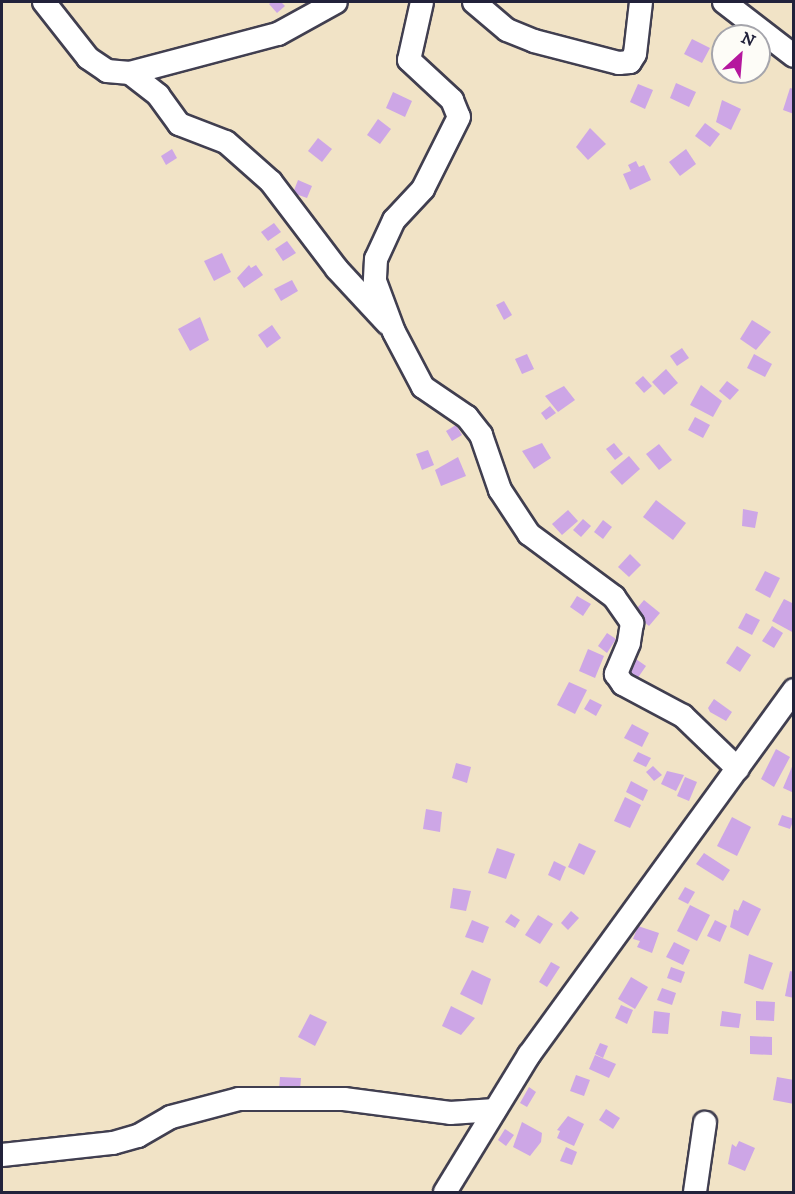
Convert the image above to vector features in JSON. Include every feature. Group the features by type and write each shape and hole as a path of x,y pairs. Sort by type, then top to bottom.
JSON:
{"street":[{"path":"45,2 88,58 106,71 130,73 278,34 336,2"},
{"path":"422,2 409,60 453,100 459,117 423,189 394,220 376,260 375,281 394,332 423,387 467,417 481,435 504,499 529,534 614,597 632,623 629,643 616,674 623,684 683,716 738,769"},
{"path":"474,2 507,30 534,41 619,63 630,62 635,54 640,2"},
{"path":"724,2 794,56"},
{"path":"130,73 158,94 179,124 226,142 271,182 338,269 394,332"},
{"path":"445,1192 529,1055 794,690"},
{"path":"2,1155 114,1143 138,1136 180,1114 239,1099 344,1099 450,1113 495,1110"},
{"path":"695,1192 705,1123"}],"building":[{"path":"281,2 285,6 277,13 269,4"},
{"path":"692,39 710,48 702,63 684,54"},
{"path":"676,83 696,92 689,107 670,98"},
{"path":"638,84 653,90 645,109 630,102"},
{"path":"790,88 794,89 794,114 783,110"},
{"path":"393,92 412,101 405,117 386,108"},
{"path":"722,100 741,109 731,130 716,122"},
{"path":"378,119 391,129 380,144 367,135"},
{"path":"705,123 720,134 710,147 695,136"},
{"path":"590,128 606,144 588,160 576,147"},
{"path":"318,138 332,149 322,162 308,151"},
{"path":"172,149 177,158 166,165 161,156"},
{"path":"686,149 696,164 680,176 669,162"},
{"path":"636,161 639,167 644,165 651,180 630,190 623,174 631,171 628,165"},
{"path":"298,180 312,186 307,198 293,193"},
{"path":"274,223 281,232 268,241 261,232"},
{"path":"287,241 296,253 283,261 275,249"},
{"path":"222,253 231,272 214,281 204,261"},
{"path":"249,265 251,268 256,265 263,275 244,288 237,278"},
{"path":"292,280 298,291 281,301 274,289"},
{"path":"504,301 512,315 504,320 496,305"},
{"path":"200,317 209,340 190,351 178,329"},
{"path":"752,320 771,332 756,350 740,339"},
{"path":"272,325 281,338 267,348 258,335"},
{"path":"682,348 689,358 677,366 670,356"},
{"path":"527,354 534,369 522,374 515,359"},
{"path":"754,354 772,364 765,377 747,368"},
{"path":"666,369 678,383 664,395 652,382"},
{"path":"643,376 652,386 644,393 635,383"},
{"path":"727,381 739,390 730,400 719,391"},
{"path":"701,385 722,401 713,417 690,405"},
{"path":"564,386 575,400 558,412 545,396"},
{"path":"550,406 556,413 546,420 541,413"},
{"path":"695,417 710,425 703,438 688,430"},
{"path":"456,425 462,435 452,441 446,431"},
{"path":"542,443 551,458 534,469 522,451"},
{"path":"614,443 623,454 615,460 606,449"},
{"path":"659,444 672,460 659,470 646,454"},
{"path":"428,450 434,465 422,470 416,454"},
{"path":"629,456 640,469 622,485 610,472"},
{"path":"458,457 466,476 441,486 435,470"},
{"path":"656,500 686,523 673,540 643,517"},
{"path":"743,509 758,512 755,528 742,526"},
{"path":"568,510 578,521 562,535 552,524"},
{"path":"583,519 591,526 581,537 573,530"},
{"path":"603,520 612,527 603,539 594,532"},
{"path":"630,554 641,565 629,577 618,567"},
{"path":"765,571 780,578 770,598 755,590"},
{"path":"577,596 591,604 583,616 570,607"},
{"path":"784,599 794,604 794,633 772,621"},
{"path":"644,600 660,613 649,626 633,613"},
{"path":"746,613 760,620 752,635 738,628"},
{"path":"772,626 783,633 774,648 762,641"},
{"path":"607,633 616,639 607,653 598,646"},
{"path":"737,646 751,655 740,672 726,663"},
{"path":"588,649 604,656 595,678 579,671"},
{"path":"633,657 646,666 635,682 622,673"},
{"path":"569,682 587,690 575,714 557,705"},
{"path":"590,699 602,705 596,716 584,709"},
{"path":"714,699 732,712 726,721 710,712 708,708"},
{"path":"632,724 649,733 642,747 624,738"},
{"path":"776,749 790,757 774,787 761,779"},
{"path":"638,752 651,758 646,767 633,761"},
{"path":"794,762 794,793 783,788"},
{"path":"456,763 471,767 467,783 452,778"},
{"path":"653,766 662,775 654,781 646,772"},
{"path":"667,771 684,775 676,791 661,784"},
{"path":"685,777 697,782 689,801 677,796"},
{"path":"631,781 648,790 643,801 626,792"},
{"path":"625,797 641,805 630,828 614,821"},
{"path":"426,809 442,812 440,832 423,829"},
{"path":"782,815 794,819 790,829 778,825"},
{"path":"732,817 751,827 737,856 717,846"},
{"path":"579,843 596,851 584,875 568,867"},
{"path":"497,848 515,854 506,879 488,873"},
{"path":"704,853 730,870 723,881 696,864"},
{"path":"554,861 566,867 560,881 548,875"},
{"path":"685,887 695,892 688,904 678,899"},
{"path":"453,888 471,891 466,911 450,908"},
{"path":"743,900 761,909 748,936 730,927 734,909 738,911"},
{"path":"690,905 710,915 697,941 677,931"},
{"path":"571,911 579,918 568,930 561,923"},
{"path":"511,914 520,920 515,928 505,922"},
{"path":"538,915 553,924 540,944 525,935"},
{"path":"472,920 489,927 483,943 465,937"},
{"path":"715,920 727,926 720,942 707,936"},
{"path":"638,926 659,933 652,953 637,947 640,941 633,939"},
{"path":"674,942 690,950 683,965 666,957"},
{"path":"749,954 773,963 763,990 744,983"},
{"path":"551,962 560,967 547,987 539,982"},
{"path":"671,967 685,972 681,983 667,978"},
{"path":"472,970 491,979 482,1005 460,994"},
{"path":"790,971 794,972 794,998 785,996"},
{"path":"631,977 648,987 635,1009 618,999"},
{"path":"662,988 676,993 672,1005 657,1000"},
{"path":"756,1001 775,1002 774,1021 756,1020"},
{"path":"621,1005 633,1010 627,1024 615,1018"},
{"path":"451,1006 475,1018 461,1035 442,1026"},
{"path":"654,1011 670,1013 668,1034 652,1033"},
{"path":"722,1011 741,1014 739,1028 720,1026"},
{"path":"310,1014 327,1022 315,1046 298,1037"},
{"path":"750,1036 772,1037 772,1055 750,1054"},
{"path":"600,1043 608,1046 603,1058 595,1054"},
{"path":"595,1055 616,1064 609,1078 589,1069"},
{"path":"576,1075 590,1080 584,1096 570,1091"},
{"path":"280,1077 301,1078 300,1090 279,1089"},
{"path":"777,1077 794,1080 794,1104 773,1100"},
{"path":"529,1087 536,1092 527,1107 520,1103"},
{"path":"606,1109 620,1118 613,1129 599,1120"},
{"path":"568,1116 584,1124 574,1146 557,1138 560,1131 557,1130"},
{"path":"522,1122 542,1133 541,1142 530,1156 513,1147"},
{"path":"505,1129 514,1135 506,1146 498,1140"},
{"path":"739,1141 755,1148 745,1171 728,1164 732,1144 736,1147"},
{"path":"566,1147 577,1152 572,1165 560,1161"}]}
